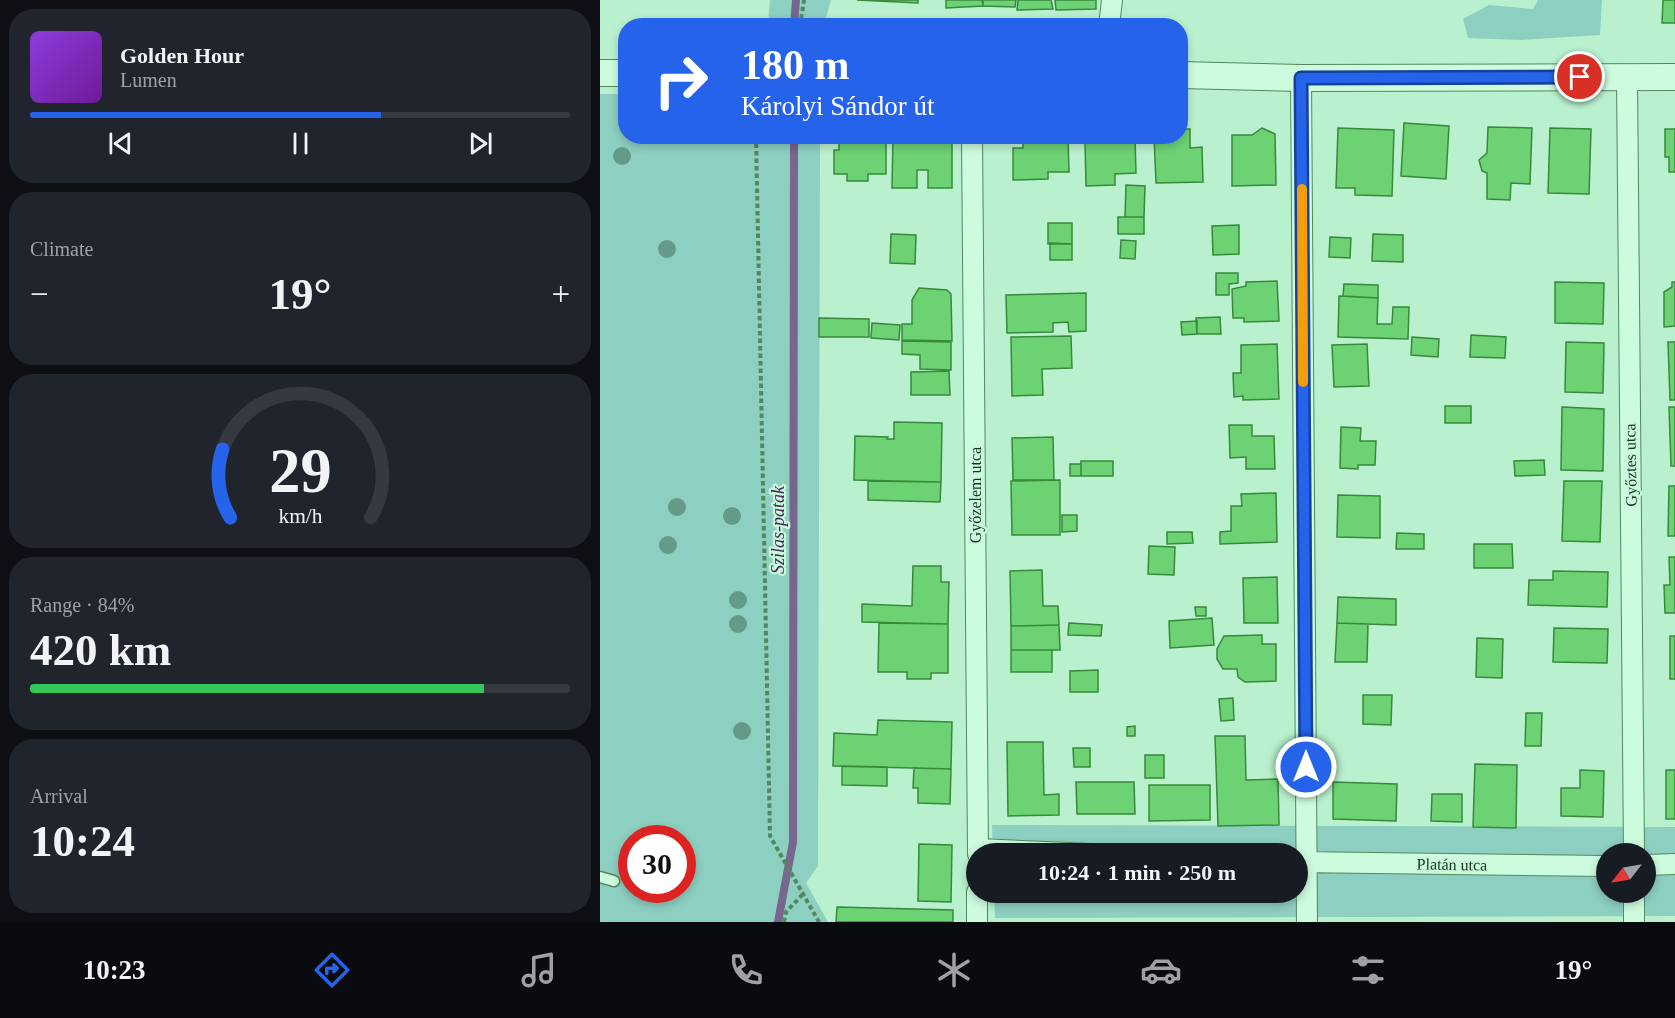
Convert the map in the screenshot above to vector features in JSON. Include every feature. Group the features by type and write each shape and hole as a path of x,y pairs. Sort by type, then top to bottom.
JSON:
{"street":[{"path":"1110,18 1112,0"},
{"path":"600,73 618,73"},
{"path":"1188,75 1301,78 1675,76"},
{"name":"Győztes utca","path":"1627,77 1634,843"},
{"path":"1301,78 1302,843"},
{"name":"Győzelem utca","path":"972,144 978,843"},
{"name":"Platán utca","path":"1308,862 1596,866"},
{"path":"1656,865 1675,864"},
{"path":"977,903 977,922"},
{"path":"1305,903 1307,922"},
{"path":"1634,903 1634,922"}],"lane":[{"path":"600,877 614,881"}],"path":[{"path":"801,18 804,0"},
{"path":"756,144 770,836 819,922"},
{"path":"784,922 786,912 801,893"}],"shaded area":[{"path":"770,0 831,0 826,18 769,18"},
{"path":"1538,0 1602,0 1600,35 1521,40 1468,38 1463,19 1489,5 1533,9"},
{"path":"600,94 618,94 618,144 820,144 818,866 806,883 828,922 600,922"},
{"path":"992,825 1675,827 1675,916 995,918 994,903 1308,903 1308,843 993,843"}],"building":[{"path":"857,0 918,0 918,3"},
{"path":"946,0 982,0 983,6 946,8"},
{"path":"983,0 1016,0 1015,7 983,6"},
{"path":"1018,0 1051,0 1053,9 1017,10"},
{"path":"1055,0 1096,0 1096,9 1056,10"},
{"path":"1663,0 1675,0 1675,23 1662,23"},
{"path":"1404,123 1449,126 1446,179 1401,176"},
{"path":"1488,127 1532,128 1530,184 1511,183 1510,200 1487,199 1487,173 1482,171 1479,160 1487,153"},
{"path":"1262,128 1275,134 1276,185 1232,186 1232,135 1252,135"},
{"path":"1338,128 1394,130 1392,196 1355,195 1355,188 1336,188"},
{"path":"1550,128 1591,129 1589,194 1548,193"},
{"path":"1188,129 1190,129 1190,148 1202,147 1203,182 1156,183 1154,144 1188,144"},
{"path":"1665,129 1675,129 1675,172 1669,172 1669,157 1665,157"},
{"path":"839,144 886,144 886,174 868,174 868,181 847,181 847,174 834,174 834,150 839,150"},
{"path":"893,144 952,144 952,188 928,188 928,170 917,170 917,188 892,188"},
{"path":"1023,144 1068,144 1069,172 1048,172 1048,179 1013,180 1013,148 1023,148"},
{"path":"1085,144 1135,144 1136,173 1115,174 1115,185 1086,186"},
{"path":"1126,185 1145,186 1144,217 1125,217"},
{"path":"1118,217 1144,217 1144,234 1118,234"},
{"path":"1048,223 1072,223 1072,244 1048,244"},
{"path":"1239,225 1239,254 1213,255 1212,226"},
{"path":"891,234 916,235 915,264 890,263"},
{"path":"1373,234 1403,235 1403,262 1372,261"},
{"path":"1330,237 1351,238 1350,258 1329,257"},
{"path":"1121,240 1136,241 1135,259 1120,258"},
{"path":"1050,243 1072,244 1072,260 1050,260"},
{"path":"1216,273 1238,273 1238,283 1229,284 1229,295 1216,295"},
{"path":"1277,281 1279,321 1244,322 1244,318 1233,318 1232,289 1246,286 1246,282"},
{"path":"1555,282 1604,283 1603,324 1555,323"},
{"path":"1672,282 1675,282 1675,326 1664,327 1664,292 1672,287"},
{"path":"1344,284 1378,285 1378,298 1343,296"},
{"path":"919,288 947,290 951,294 952,341 902,340 902,324 912,324 912,300"},
{"path":"1086,293 1086,331 1069,332 1068,322 1053,323 1053,332 1007,333 1006,295"},
{"path":"1339,296 1378,298 1377,324 1392,324 1393,307 1409,307 1408,339 1338,337"},
{"path":"1220,317 1221,334 1197,334 1196,318"},
{"path":"819,318 869,319 869,337 819,337"},
{"path":"1197,321 1197,334 1182,335 1181,322"},
{"path":"872,323 900,325 899,340 871,338"},
{"path":"1471,335 1506,337 1505,358 1470,357"},
{"path":"1071,336 1072,368 1042,369 1043,395 1012,396 1011,337"},
{"path":"1412,337 1439,339 1438,357 1411,355"},
{"path":"902,341 951,342 951,370 920,369 920,355 902,354"},
{"path":"1566,342 1604,343 1603,393 1565,392"},
{"path":"1668,342 1675,342 1675,400 1670,400"},
{"path":"1277,344 1279,399 1243,400 1243,396 1234,397 1233,373 1241,373 1241,345"},
{"path":"1367,344 1369,386 1334,387 1332,345"},
{"path":"949,371 950,395 911,395 911,372"},
{"path":"1445,406 1471,406 1471,423 1445,423"},
{"path":"1562,407 1604,409 1603,471 1561,470"},
{"path":"1669,407 1675,407 1675,466 1671,466"},
{"path":"894,422 942,423 941,482 854,480 855,436 894,439"},
{"path":"1229,425 1252,425 1252,436 1274,436 1275,469 1246,469 1246,457 1230,458"},
{"path":"1341,427 1361,428 1360,441 1376,441 1375,465 1358,465 1358,469 1340,468"},
{"path":"1053,437 1054,480 1013,480 1012,438"},
{"path":"1544,460 1545,475 1515,476 1514,461"},
{"path":"1081,461 1113,461 1113,476 1081,476"},
{"path":"1070,464 1081,464 1081,476 1070,476"},
{"path":"1060,480 1060,535 1012,535 1011,481"},
{"path":"868,481 941,482 940,502 868,500"},
{"path":"1564,481 1602,481 1600,542 1562,541"},
{"path":"1669,486 1675,486 1675,536 1668,536"},
{"path":"1276,493 1277,542 1220,544 1220,532 1231,531 1231,506 1242,506 1241,494"},
{"path":"1338,495 1380,496 1380,538 1337,537"},
{"path":"1062,515 1077,515 1077,531 1062,532"},
{"path":"1167,532 1192,532 1193,543 1167,544"},
{"path":"1397,533 1424,534 1424,549 1396,549"},
{"path":"1474,544 1512,544 1513,568 1474,568"},
{"path":"1149,546 1175,547 1174,575 1148,574"},
{"path":"1669,557 1675,557 1675,613 1665,613 1664,585 1670,585"},
{"path":"913,566 941,566 941,582 949,582 948,624 862,622 862,604 912,606"},
{"path":"1042,570 1043,606 1058,606 1059,625 1011,626 1010,571"},
{"path":"1553,571 1608,572 1607,607 1528,605 1529,580 1553,580"},
{"path":"1277,577 1278,623 1244,623 1243,578"},
{"path":"1338,597 1396,599 1396,625 1337,623"},
{"path":"1195,607 1206,607 1206,616 1196,616"},
{"path":"1212,618 1214,645 1170,648 1169,621"},
{"path":"879,623 948,624 948,673 931,673 931,679 907,679 907,672 878,672"},
{"path":"1069,623 1102,625 1101,636 1068,635"},
{"path":"1337,623 1368,624 1367,662 1335,662"},
{"path":"1059,625 1060,650 1011,650 1011,626"},
{"path":"1554,628 1608,629 1607,663 1553,662"},
{"path":"1262,635 1262,644 1276,644 1276,681 1245,682 1238,677 1237,669 1223,669 1217,659 1217,649 1224,636"},
{"path":"1670,636 1675,636 1675,679 1670,679"},
{"path":"1477,638 1503,639 1502,678 1476,677"},
{"path":"1011,650 1052,650 1052,672 1011,672"},
{"path":"1098,670 1098,692 1070,692 1070,671"},
{"path":"1363,695 1392,695 1391,725 1363,724"},
{"path":"1233,698 1234,720 1221,721 1219,699"},
{"path":"1526,713 1542,713 1541,746 1525,746"},
{"path":"878,720 952,722 951,769 833,766 834,733 877,735"},
{"path":"1135,726 1135,736 1127,736 1127,727"},
{"path":"1215,736 1245,736 1246,780 1278,779 1279,825 1218,826"},
{"path":"1007,742 1043,742 1044,795 1059,794 1059,815 1008,816"},
{"path":"1073,748 1090,748 1090,767 1074,767"},
{"path":"1145,755 1164,755 1164,778 1145,778"},
{"path":"1475,764 1517,765 1516,828 1473,827"},
{"path":"842,766 887,767 887,786 842,785"},
{"path":"914,768 951,769 950,804 918,803 918,788 913,788"},
{"path":"1580,770 1604,771 1603,817 1561,816 1561,788 1580,788"},
{"path":"1666,770 1675,770 1675,819 1666,819"},
{"path":"1076,782 1134,782 1135,814 1077,814"},
{"path":"1333,782 1397,784 1396,821 1333,819"},
{"path":"1149,785 1210,785 1210,820 1149,821"},
{"path":"1432,794 1462,794 1462,822 1431,821"},
{"path":"919,844 952,845 951,902 918,901"},
{"path":"837,907 953,910 953,922 836,922"}],"waterway":[{"name":"Szilas-patak","path":"795,18 796,0"},
{"name":"Szilas-patak","path":"778,922 793,842 794,144"}],"slow traffic":[{"path":"1302,189 1303,382"}],"route":[{"path":"1306,767 1301,78 1580,77"}]}
